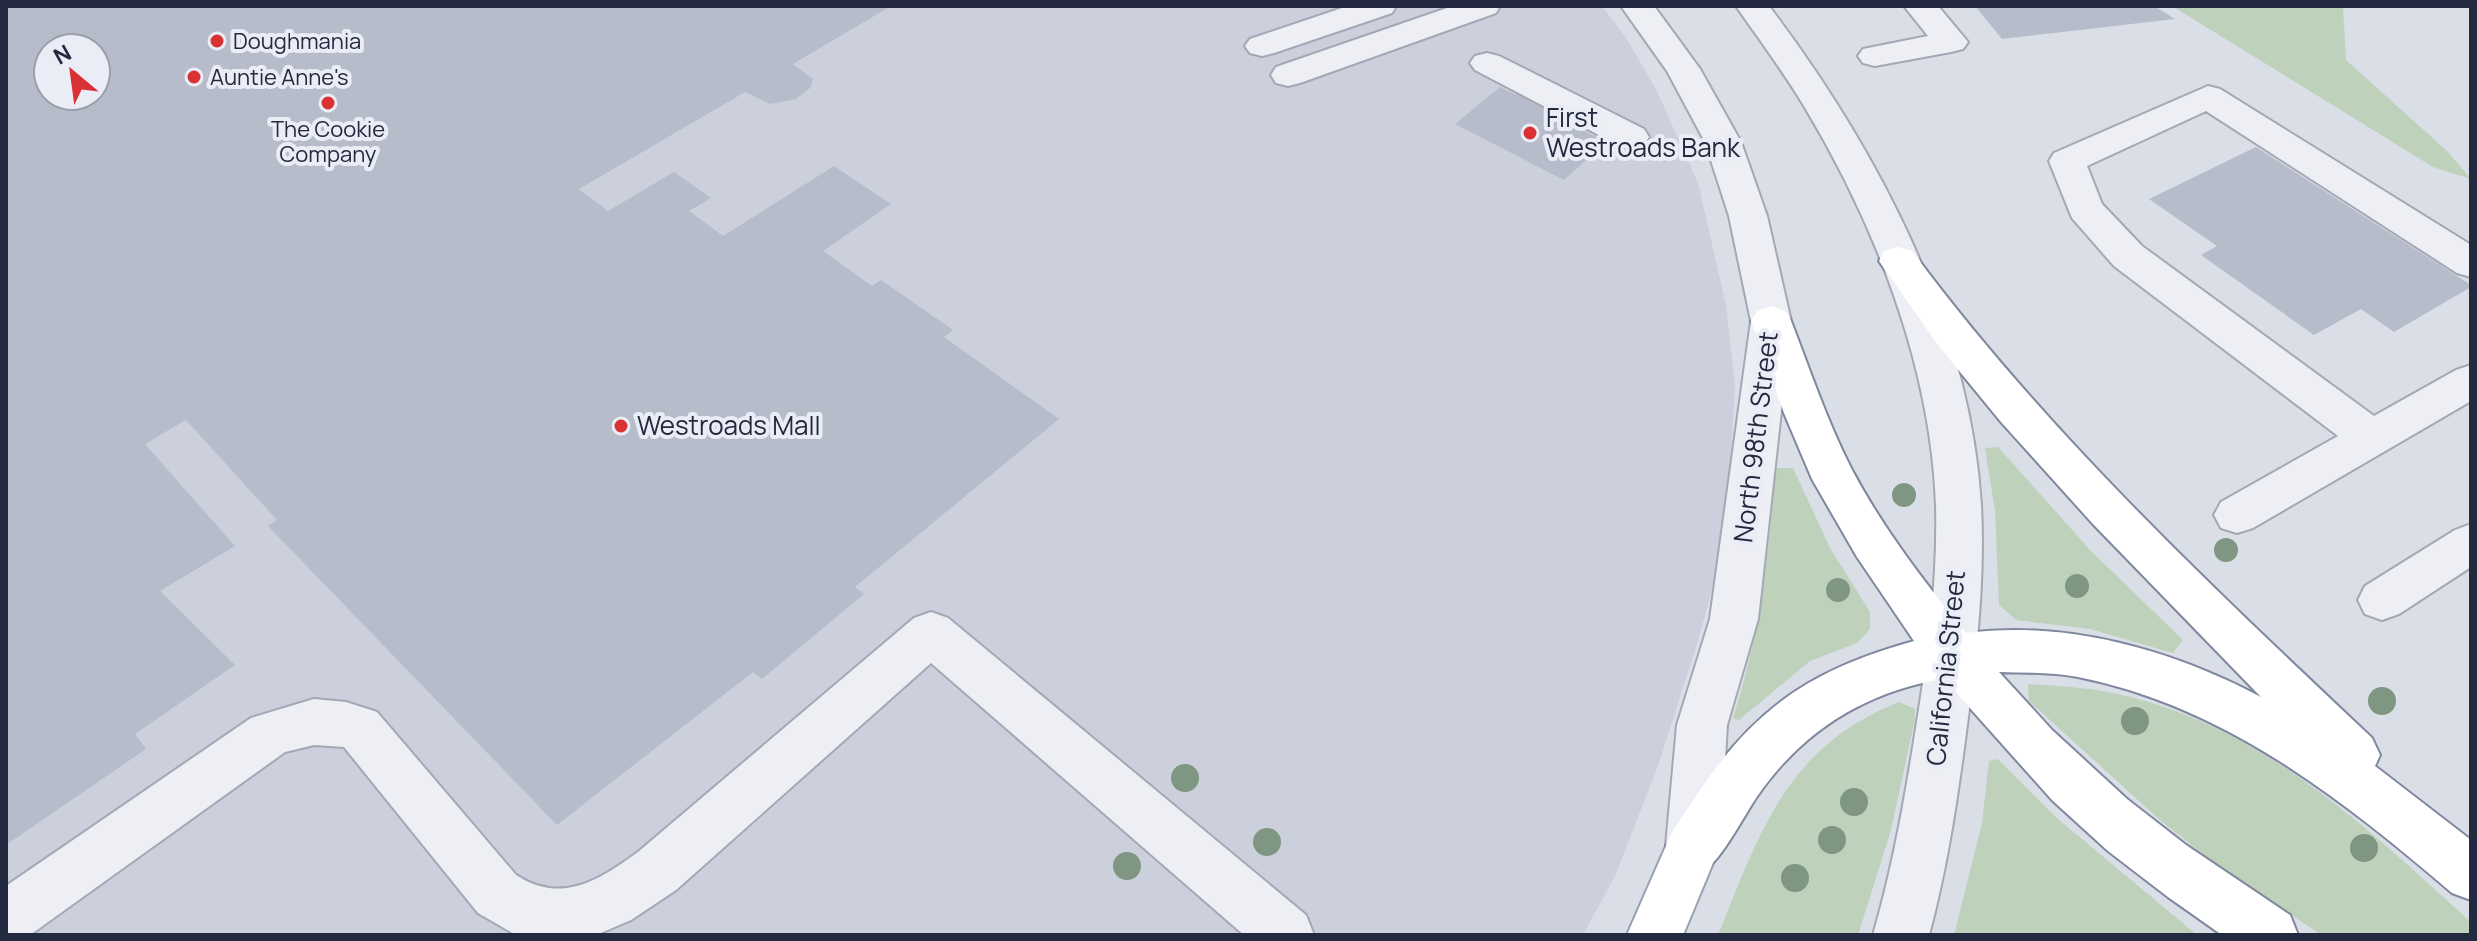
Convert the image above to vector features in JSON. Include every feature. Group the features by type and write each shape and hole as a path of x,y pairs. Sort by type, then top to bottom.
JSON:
{"main road":[{"path":"1898,261 1970,357 2117,518 2272,675 2471,867"},
{"path":"1771,321 1809,422 1845,498 1890,570 1953,654 2044,757 2110,819 2198,886 2270,935"},
{"path":"1655,935 1693,846 1763,747 1795,719 1832,695 1897,668 1968,650 2067,654 2155,674 2191,688 2292,737 2412,823 2471,874"}],"street":[{"path":"1262,46 1380,6"},
{"path":"1288,75 1484,6"},
{"name":"North 98th Street","path":"1637,6 1683,69 1723,142 1748,216 1771,321 1734,619 1702,725 1693,846"},
{"path":"1752,6 1829,119 1898,261"},
{"path":"1875,56 1951,42 1920,6"},
{"path":"1487,63 1631,137"},
{"path":"2372,438 2128,256 2085,209 2067,161 2208,97 2471,263"},
{"name":"California Street","path":"1898,261 1923,330 1943,401 1955,468 1959,555 1953,654 1920,873 1901,935"},
{"path":"2237,515 2471,381"},
{"path":"2382,600 2471,543"},
{"path":"6,919 269,734 304,721 334,722 359,728 497,894 524,911 552,916 587,911 621,898 657,871 931,633 1286,935"}],"shaded area":[{"path":"6,6 1602,6 1626,38 1656,89 1698,183 1726,305 1735,385 1730,476 1719,563 1698,641 1658,766 1615,876 1583,935 6,935"}],"green space":[{"path":"2172,6 2343,6 2346,60 2447,151 2471,179 2433,167"},
{"path":"1998,447 2091,551 2183,640 2173,653 2090,629 2016,620 1999,605 1995,511 1985,448"},
{"path":"1775,468 1793,468 1830,548 1870,612 1870,629 1857,643 1810,661 1739,720 1733,718 1750,657 1762,594"},
{"path":"2028,684 2098,690 2162,706 2212,726 2259,752 2304,781 2390,849 2471,922 2471,935 2321,935 2213,862 2161,821 2029,701"},
{"path":"1899,702 1915,709 1915,719 1891,830 1858,935 1718,935 1764,828 1803,768 1829,743 1861,721"},
{"path":"1998,759 2058,819 2197,935 1954,935 1982,823 1989,761"}],"building":[{"name":"Westroads Mall","path":"6,6 891,6 793,64 813,79 810,88 796,99 770,104 745,92 579,189 608,211 674,172 711,198 689,211 723,236 834,166 891,204 823,251 872,286 881,280 953,330 944,337 1059,419 855,587 864,594 762,679 753,672 557,825 268,526 277,520 186,420 145,444 235,546 160,591 235,665 135,734 146,749 6,845"},
{"path":"1975,6 2154,6 2175,19 2002,39"},
{"name":"First Westroads Bank","path":"1539,76 1579,95 1554,116 1606,142 1564,180 1455,124 1500,87 1516,95"},
{"path":"2256,147 2471,287 2394,332 2361,309 2314,335 2201,255 2217,246 2149,199"}],"place":[{"name":"Doughmania","path":"217,41"},
{"name":"Auntie Anne's","path":"194,77"},
{"name":"The Cookie Company","path":"328,103"},
{"name":"First Westroads Bank","path":"1530,133"},
{"name":"Westroads Mall","path":"621,426"}]}
